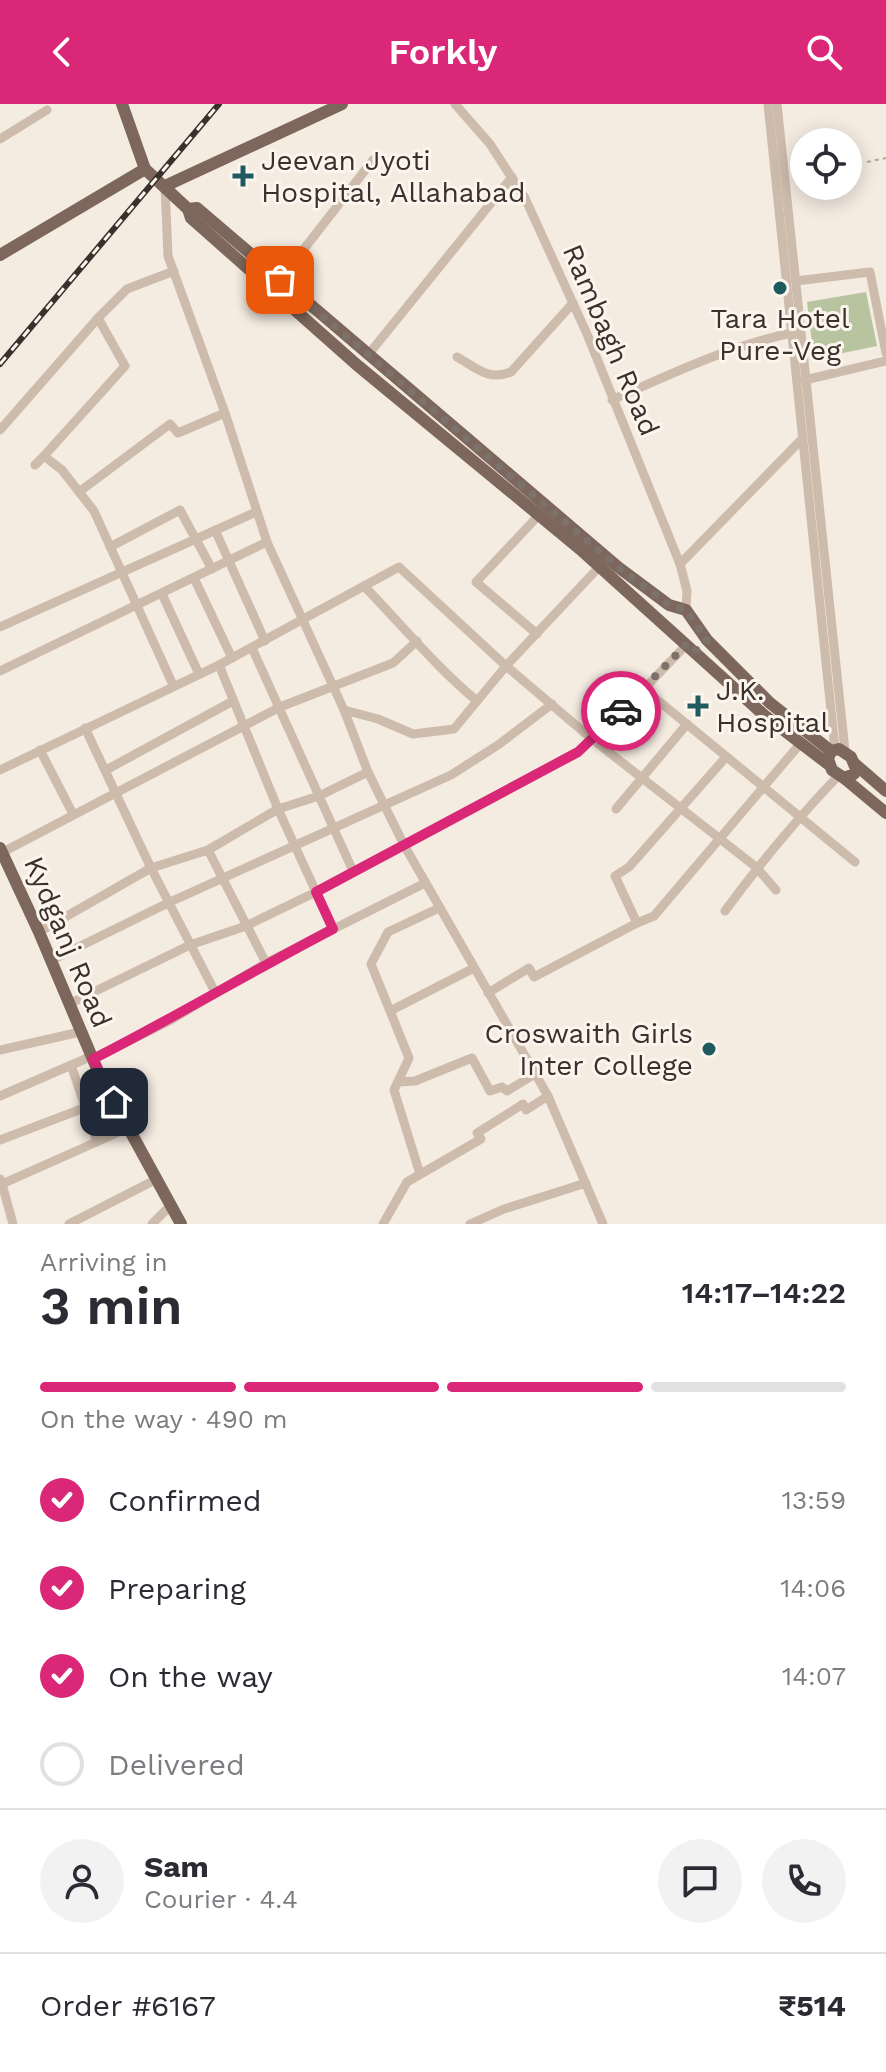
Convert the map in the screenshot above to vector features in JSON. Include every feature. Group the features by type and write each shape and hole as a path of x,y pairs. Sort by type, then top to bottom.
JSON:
{"main road":[{"path":"122,104 145,169 188,209 191,218 314,327 600,566 764,715 800,744 835,754 855,764 886,791"},
{"path":"165,186 342,104"},
{"path":"0,255 145,169"},
{"path":"188,209 197,208 618,567 669,605 686,610 707,640 770,703 835,754 841,777 886,813"},
{"path":"660,620 669,605"},
{"path":"691,648 707,640"},
{"path":"841,777 854,774 855,764"},
{"name":"Kydganj Road","path":"1,850 92,1058 181,1224"}],"street":[{"name":"Rambagh Road","path":"455,104 490,144 525,198 573,303 680,564 687,591 686,610"},
{"path":"768,104 796,332 803,438 835,754"},
{"path":"777,104 796,281 796,332 805,380 835,754"},
{"path":"0,139 47,110"},
{"path":"280,280 373,160"},
{"path":"368,355 512,177"},
{"path":"165,186 168,256 225,413 267,542 305,621 368,772 425,883 548,1096 603,1224"},
{"path":"0,430 127,289 174,271"},
{"path":"796,281 870,272 886,353"},
{"path":"457,357 490,376 511,372 573,303"},
{"path":"35,465 125,366 98,318"},
{"path":"612,400 727,349 796,332"},
{"path":"805,380 886,361"},
{"path":"79,492 170,424 178,433 225,413"},
{"path":"680,564 803,438"},
{"path":"44,456 62,470 94,511 173,685"},
{"path":"110,547 180,510 212,569"},
{"path":"0,627 256,512"},
{"path":"537,634 476,582 539,515"},
{"path":"215,530 265,641"},
{"path":"0,671 267,542"},
{"path":"344,710 378,719 413,734 454,729 506,666 600,566"},
{"path":"0,770 219,665 305,621 399,567 506,666 592,739 756,867 776,890"},
{"path":"194,578 232,658"},
{"path":"364,586 444,673 477,701"},
{"path":"162,594 199,674"},
{"path":"1,850 280,707 393,663 417,641"},
{"path":"252,648 353,871"},
{"path":"69,1004 190,945 246,926 316,892 578,752 691,648"},
{"path":"219,665 278,809 333,929"},
{"path":"644,689 855,862"},
{"path":"106,770 233,701"},
{"path":"50,961 170,902 451,775 498,745 552,704"},
{"path":"616,809 687,724"},
{"path":"85,728 151,868 215,992"},
{"path":"488,993 529,968 534,977 654,916 800,744"},
{"path":"40,750 73,814"},
{"path":"637,923 615,876 629,867 726,757"},
{"path":"39,932 151,868 208,850 278,809 319,796 368,772"},
{"path":"725,911 756,867 799,816 841,777"},
{"path":"208,850 266,963"},
{"path":"0,1096 92,1058 171,1020 266,963 425,883"},
{"path":"420,1174 394,1090 409,1058 371,964 388,932 439,908"},
{"path":"392,1010 474,968"},
{"path":"0,1050 80,1032"},
{"path":"398,1082 415,1081 472,1058 490,1091 502,1087 507,1091 535,1074"},
{"path":"71,1065 97,1142"},
{"path":"383,1224 407,1182 481,1139 477,1133 523,1104 526,1110 548,1096"},
{"path":"0,1140 84,1108"},
{"path":"13,1224 1,1181 128,1128"},
{"path":"69,1224 155,1180"},
{"path":"470,1224 504,1209 586,1183"},
{"path":"152,1224 170,1206"}],"path":[{"path":"867,162 885,158 886,166"}],"green space":[{"path":"866,292 877,346 814,359 807,302"}],"railway":[{"path":"0,364 219,104"}],"way so far":[{"path":"280,280 618,567 669,605 686,610 707,640 695,651 687,644 621,711"}],"place":[{"name":"Jeevan Jyoti Hospital, Allahabad","path":"243,176"},
{"name":"Tara Hotel Pure-Veg","path":"780,288"},
{"name":"J.K. Hospital","path":"698,706"},
{"name":"Croswaith Girls Inter College","path":"709,1049"}],"route":[{"path":"114,1102 93,1059 171,1020 266,963 333,929 316,892 578,752 621,711"}]}
